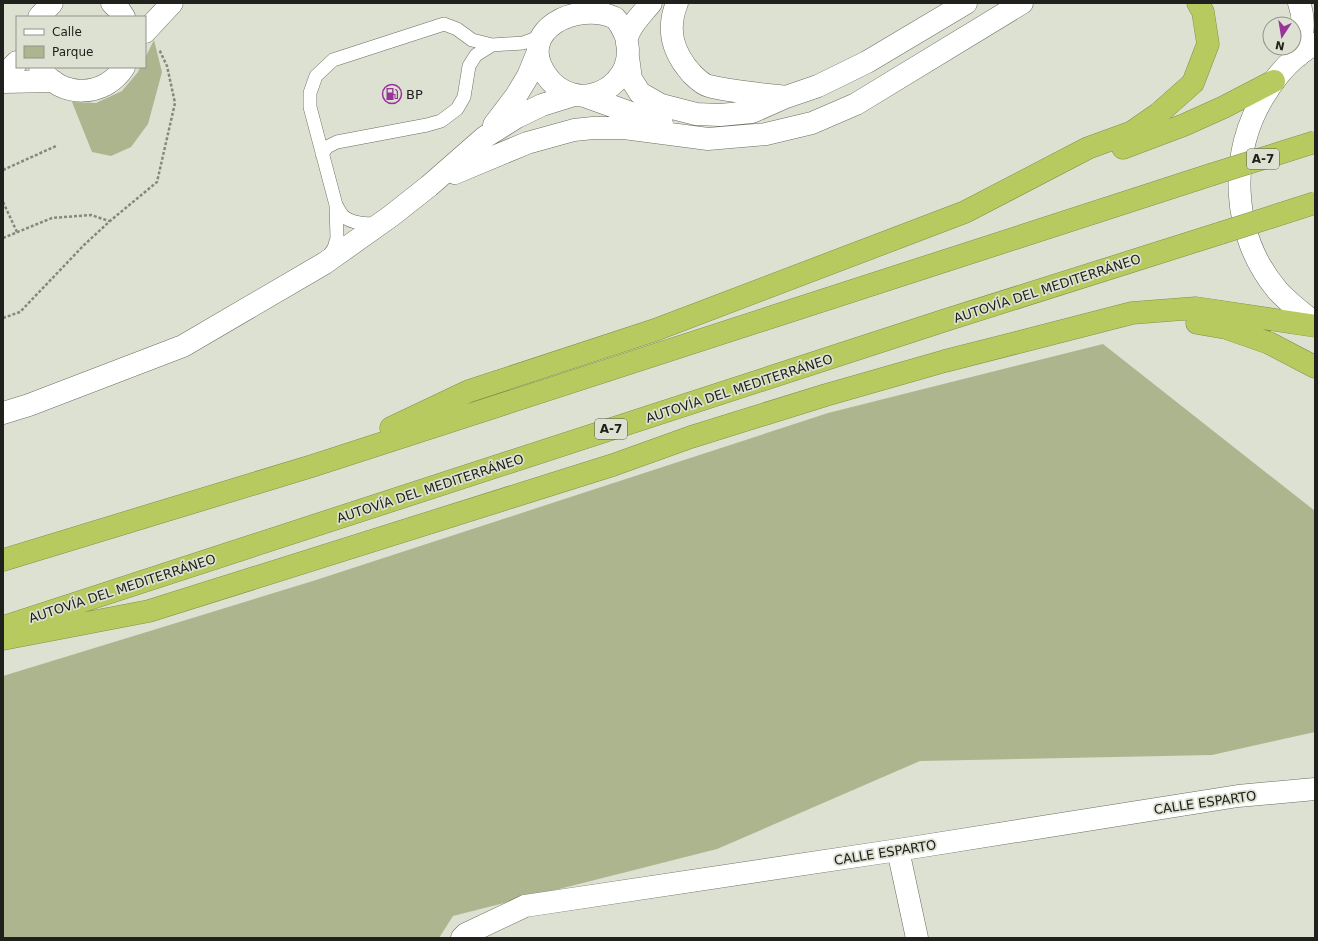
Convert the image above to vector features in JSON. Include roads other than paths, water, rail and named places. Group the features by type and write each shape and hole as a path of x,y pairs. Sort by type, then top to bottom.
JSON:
{"highway":[{"path":"965,212 1088,148 1132,132 1158,114 1193,83 1208,44 1203,12 1198,3"},
{"path":"312,466 469,391 655,330 965,212 1184,125 1224,107 1274,81"},
{"name":"A-7","path":"3,560 312,466 1315,142"},
{"name":"AUTOVÍA DEL MEDITERRÁNEO","path":"3,627 942,322 1315,203"},
{"path":"3,639 149,611 613,465 692,437 826,395 945,361 1132,313 1196,308 1315,326"},
{"path":"1132,313 1226,328 1269,343 1315,367"}],"street":[{"path":"40,16 52,3"},
{"path":"151,39 172,3"},
{"path":"3,412 29,405 183,346 325,262 429,186 485,137 517,116 542,105 579,95 595,94 607,89 617,80 624,69 631,28 651,3"},
{"path":"677,3 671,25 673,42 683,63 694,76 708,86 786,97"},
{"path":"485,137 516,96 528,76 545,25 554,15 566,8 579,5 597,4 615,18 622,28 627,48 631,79 640,93 661,105 675,109 696,114 720,115 752,112 786,97 818,86 867,62 966,3"},
{"path":"429,186 458,171 527,142 574,130 593,128 624,128 708,139 734,138 766,134 812,123 856,104 1022,3"},
{"path":"1299,3 1304,19 1303,33 1306,50 1274,81 1258,105 1247,131 1241,158 1239,186 1242,214 1250,242 1262,267 1278,290 1298,310 1315,323"},
{"path":"538,46 542,69 550,82 564,91 671,127 685,135"},
{"path":"3,76 16,63"},
{"path":"3,82 46,74 66,88 80,91 95,89 109,83 123,68"},
{"name":"CALLE ESPARTO","path":"462,938 466,934 524,906 898,850 1238,796 1315,789"},
{"path":"898,850 917,938"}],"lane":[{"path":"325,262 334,248 337,238 336,205 310,107 310,92 316,76 333,60 444,24 457,29 472,40 492,45 523,43 538,46"},
{"path":"322,154 327,147 337,142 426,125 442,120 457,109 464,97 469,66 476,55 492,45"},
{"path":"336,205 343,216 355,222 379,224"}],"place":[{"name":"BP","path":"392,94"}]}
